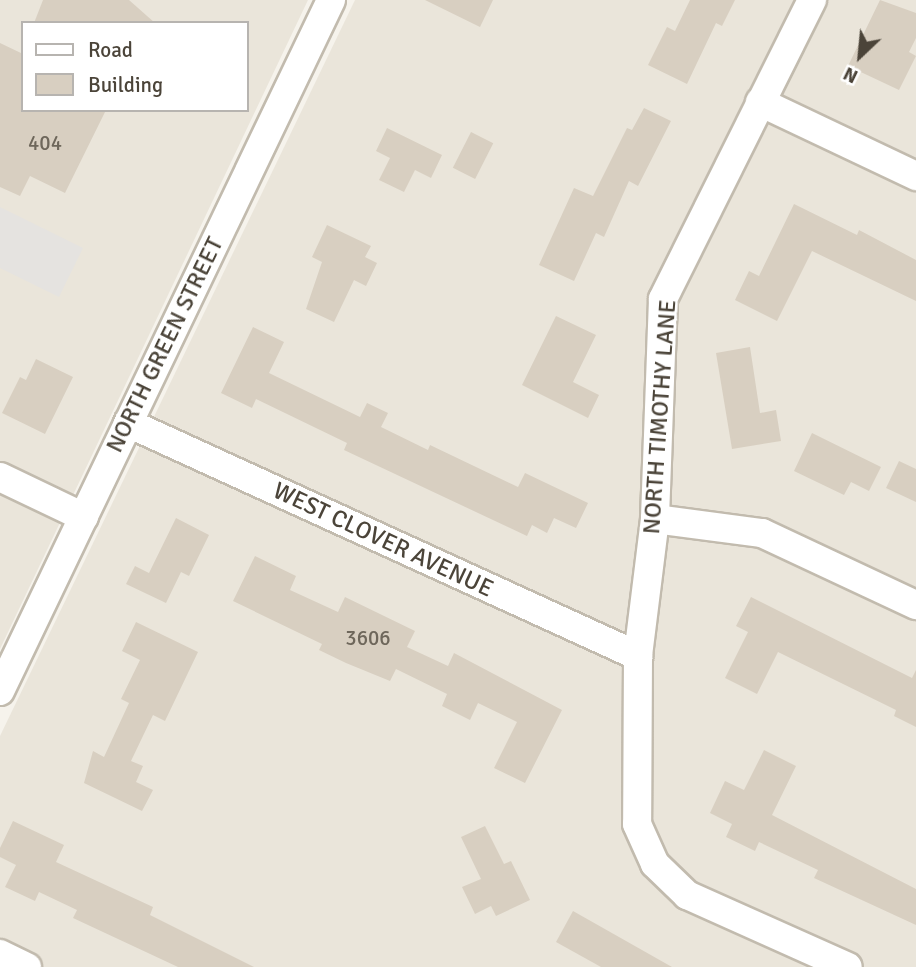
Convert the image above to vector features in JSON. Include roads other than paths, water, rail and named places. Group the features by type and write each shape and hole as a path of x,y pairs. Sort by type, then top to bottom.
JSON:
{"street":[{"name":"NORTH GREEN STREET","path":"0,691 331,0"},
{"name":"NORTH TIMOTHY LANE","path":"812,0 663,299 655,519 638,656 637,824 655,864 687,895 848,967"},
{"path":"760,102 916,176"},
{"name":"WEST CLOVER AVENUE","path":"128,423 638,656"},
{"path":"0,477 83,517"},
{"path":"655,519 762,533 916,605"},
{"path":"0,954 27,967"}]}
